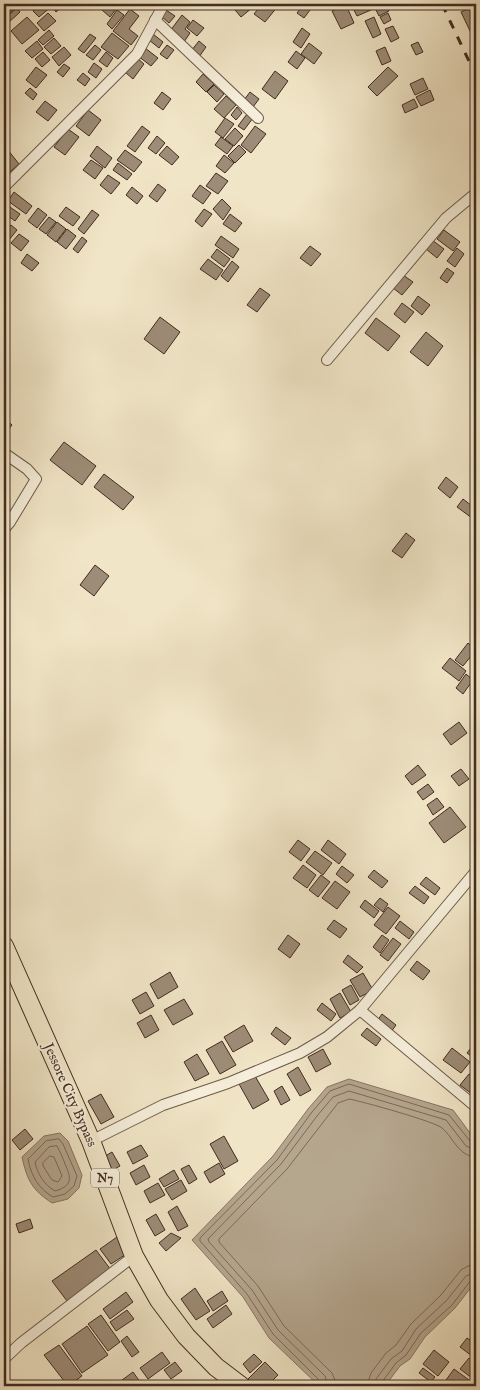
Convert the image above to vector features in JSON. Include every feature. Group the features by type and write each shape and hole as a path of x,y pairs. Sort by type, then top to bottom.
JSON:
{"highway":[{"name":"Jessore City Bypass","path":"4,946 91,1141 134,1256 159,1300 186,1336 216,1368 241,1386"}],"street":[{"path":"136,4 143,4"},
{"path":"4,187 137,54 164,4"},
{"path":"155,20 258,118"},
{"path":"327,360 446,218 476,193"},
{"path":"4,453 27,469 36,479 4,529"},
{"path":"91,1141 163,1105 228,1083 300,1053 328,1037 360,1010 476,870"},
{"path":"360,1010 476,1107"},
{"path":"4,1360 21,1343 134,1256"}],"water":[{"path":"349,1079 453,1110 476,1141 476,1281 455,1308 425,1337 410,1359 400,1366 385,1386 319,1386 269,1338 243,1297 192,1240 273,1156 327,1087"},
{"path":"60,1133 68,1141 82,1175 79,1188 68,1199 52,1203 31,1184 22,1157 44,1136"}],"building":[{"path":"4,4 20,4 6,16 4,14"},
{"path":"42,4 65,4 56,12 52,6 39,17 33,11"},
{"path":"107,4 120,4 110,17 102,10"},
{"path":"230,4 250,4 253,7 241,17"},
{"path":"262,4 275,4 278,6 265,22 254,14"},
{"path":"351,4 368,4 371,10 357,16"},
{"path":"386,4 389,11 379,16 375,8"},
{"path":"303,5 310,10 304,18 297,13"},
{"path":"346,5 354,23 341,29 332,11"},
{"path":"17,8 20,12 8,23 4,19"},
{"path":"470,8 476,22 476,31 471,33 461,12"},
{"path":"130,9 139,16 129,29 138,36 131,45 113,31"},
{"path":"117,10 124,15 112,29 107,24"},
{"path":"166,10 175,16 169,23 161,16"},
{"path":"48,13 56,21 44,31 37,23"},
{"path":"388,13 391,20 384,24 380,17"},
{"path":"182,15 190,22 185,29 190,33 184,42 170,31"},
{"path":"27,17 39,30 22,44 11,31"},
{"path":"374,17 381,34 373,38 365,21"},
{"path":"193,20 204,28 197,36 187,28"},
{"path":"393,26 399,38 391,42 385,29"},
{"path":"302,28 310,34 301,48 293,42"},
{"path":"49,30 54,36 43,45 38,40"},
{"path":"112,33 129,46 118,59 101,47"},
{"path":"90,34 96,38 84,53 78,49"},
{"path":"153,34 163,42 159,48 149,40"},
{"path":"54,38 61,46 51,54 44,47"},
{"path":"37,41 43,49 32,58 25,51"},
{"path":"199,41 206,47 199,57 191,51"},
{"path":"418,42 423,52 416,55 411,45"},
{"path":"309,43 322,53 314,64 301,54"},
{"path":"95,45 101,50 93,60 86,55"},
{"path":"167,45 174,50 167,59 160,54"},
{"path":"64,47 71,55 59,66 52,57"},
{"path":"385,47 391,61 382,65 376,51"},
{"path":"145,48 158,58 151,66 138,56"},
{"path":"296,51 305,58 297,69 288,62"},
{"path":"43,52 50,60 42,67 35,59"},
{"path":"106,52 113,58 107,67 99,61"},
{"path":"136,57 144,64 133,79 125,72"},
{"path":"94,63 102,69 96,78 88,72"},
{"path":"64,64 70,68 63,77 57,72"},
{"path":"36,67 47,75 36,88 26,80"},
{"path":"388,67 398,76 377,96 368,87"},
{"path":"275,71 288,81 275,99 262,89"},
{"path":"83,73 90,79 85,86 77,80"},
{"path":"203,74 214,84 206,92 196,82"},
{"path":"423,78 428,89 415,95 410,84"},
{"path":"214,85 224,94 217,102 207,92"},
{"path":"30,88 37,94 33,100 25,93"},
{"path":"430,90 434,100 421,106 416,97"},
{"path":"162,92 171,99 163,110 154,103"},
{"path":"250,92 259,99 253,107 244,100"},
{"path":"226,96 236,105 224,118 214,109"},
{"path":"414,99 418,107 405,113 402,105"},
{"path":"45,101 57,110 48,121 36,112"},
{"path":"237,107 242,113 236,120 231,115"},
{"path":"88,110 101,120 89,136 76,126"},
{"path":"247,114 253,118 244,130 238,126"},
{"path":"225,118 234,124 223,138 215,132"},
{"path":"142,126 150,132 135,152 127,146"},
{"path":"255,126 266,134 251,153 241,145"},
{"path":"235,128 243,136 234,146 225,139"},
{"path":"68,129 79,137 65,155 54,147"},
{"path":"157,136 165,143 156,154 148,148"},
{"path":"221,137 233,146 227,154 215,145"},
{"path":"4,145 19,164 5,176 4,174"},
{"path":"239,145 246,152 235,163 228,156"},
{"path":"97,146 112,158 105,168 90,156"},
{"path":"167,146 179,157 172,165 159,155"},
{"path":"125,150 142,162 134,172 117,160"},
{"path":"224,155 234,163 225,173 216,166"},
{"path":"91,160 103,168 95,179 83,170"},
{"path":"118,163 132,174 127,180 113,170"},
{"path":"216,173 228,181 218,194 206,186"},
{"path":"108,175 120,183 111,194 100,185"},
{"path":"158,184 166,190 157,202 149,196"},
{"path":"200,185 211,193 203,204 192,196"},
{"path":"132,187 143,196 137,204 126,195"},
{"path":"14,192 32,206 26,214 8,201"},
{"path":"222,199 231,208 223,220 213,209"},
{"path":"7,205 20,214 15,221 4,213"},
{"path":"66,207 80,217 73,226 59,216"},
{"path":"38,208 47,215 37,228 28,221"},
{"path":"204,209 212,214 202,227 195,221"},
{"path":"92,210 99,215 84,234 78,229"},
{"path":"230,214 242,223 235,232 223,224"},
{"path":"49,217 56,222 46,234 39,229"},
{"path":"57,222 66,229 56,242 47,235"},
{"path":"11,225 17,230 9,240 4,235"},
{"path":"67,229 76,236 66,249 57,242"},
{"path":"444,230 460,242 453,251 437,239"},
{"path":"19,234 29,241 21,251 11,243"},
{"path":"221,236 239,249 233,258 215,245"},
{"path":"82,237 87,241 78,253 73,249"},
{"path":"432,240 444,249 437,258 426,249"},
{"path":"310,246 321,254 311,266 300,258"},
{"path":"457,248 464,254 455,267 447,261"},
{"path":"217,249 230,259 224,267 211,257"},
{"path":"27,254 39,263 32,271 21,263"},
{"path":"208,259 223,270 216,280 200,269"},
{"path":"232,261 239,267 228,282 221,276"},
{"path":"447,268 454,273 447,283 440,278"},
{"path":"403,275 413,282 402,295 393,288"},
{"path":"260,288 270,295 257,312 247,305"},
{"path":"418,296 430,305 422,315 411,306"},
{"path":"402,303 414,312 405,323 394,314"},
{"path":"160,317 180,332 164,354 144,339"},
{"path":"376,318 400,336 388,351 365,333"},
{"path":"426,332 443,346 428,366 410,352"},
{"path":"4,418 12,425 4,435"},
{"path":"64,442 96,466 82,485 50,460"},
{"path":"104,474 134,497 123,510 94,487"},
{"path":"446,477 458,487 450,498 438,488"},
{"path":"463,499 476,509 476,513 472,518 457,507"},
{"path":"406,533 415,540 402,558 392,551"},
{"path":"95,565 109,576 94,596 80,585"},
{"path":"468,643 476,650 463,666 455,660"},
{"path":"450,658 466,671 459,681 442,668"},
{"path":"466,674 473,680 463,694 456,688"},
{"path":"459,722 467,733 451,745 443,734"},
{"path":"418,765 426,775 412,785 405,776"},
{"path":"461,769 469,779 459,786 451,776"},
{"path":"428,784 434,792 423,800 417,792"},
{"path":"437,798 444,807 433,815 427,805"},
{"path":"450,807 466,827 444,843 429,823"},
{"path":"298,840 310,849 301,861 289,852"},
{"path":"328,840 346,854 339,864 321,850"},
{"path":"315,851 332,863 323,875 306,862"},
{"path":"303,865 316,875 307,888 293,878"},
{"path":"342,866 354,875 347,883 336,874"},
{"path":"374,870 388,881 382,888 368,877"},
{"path":"321,875 330,882 318,897 309,890"},
{"path":"426,877 440,888 435,895 420,884"},
{"path":"335,881 350,892 337,909 322,898"},
{"path":"415,886 429,897 424,904 409,893"},
{"path":"380,898 388,904 383,912 374,905"},
{"path":"365,900 379,911 374,918 360,907"},
{"path":"388,907 400,916 386,934 374,925"},
{"path":"334,920 347,929 340,938 327,929"},
{"path":"400,921 414,932 409,939 395,928"},
{"path":"288,935 300,944 290,958 278,949"},
{"path":"382,935 389,940 380,953 373,947"},
{"path":"393,938 401,944 388,961 380,955"},
{"path":"348,955 363,967 357,973 343,962"},
{"path":"417,961 430,971 423,980 410,970"},
{"path":"170,972 178,987 158,999 150,984"},
{"path":"363,973 373,990 360,997 350,980"},
{"path":"351,985 359,1000 350,1005 342,990"},
{"path":"146,992 154,1006 140,1014 132,1000"},
{"path":"340,993 351,1012 340,1018 330,999"},
{"path":"184,999 193,1014 173,1025 164,1010"},
{"path":"322,1003 336,1014 331,1021 317,1010"},
{"path":"382,1014 396,1025 391,1032 377,1021"},
{"path":"151,1015 159,1030 145,1038 137,1023"},
{"path":"244,1025 253,1041 233,1052 224,1037"},
{"path":"276,1027 291,1038 285,1045 271,1034"},
{"path":"367,1028 381,1039 376,1046 361,1035"},
{"path":"222,1041 236,1065 220,1074 206,1050"},
{"path":"474,1044 476,1046 475,1059 467,1053"},
{"path":"452,1048 470,1062 461,1073 443,1060"},
{"path":"323,1049 331,1064 316,1072 308,1057"},
{"path":"197,1054 209,1074 195,1081 184,1062"},
{"path":"298,1067 311,1090 300,1096 287,1074"},
{"path":"469,1074 476,1079 476,1097 460,1085"},
{"path":"255,1076 269,1100 253,1109 239,1084"},
{"path":"282,1086 290,1100 281,1105 274,1091"},
{"path":"101,1094 114,1117 101,1124 88,1101"},
{"path":"25,1129 33,1139 20,1150 12,1140"},
{"path":"224,1136 238,1161 224,1169 210,1144"},
{"path":"141,1145 148,1156 133,1164 127,1152"},
{"path":"112,1152 120,1166 109,1172 102,1158"},
{"path":"219,1163 225,1174 210,1183 204,1172"},
{"path":"144,1165 150,1177 136,1185 130,1173"},
{"path":"189,1165 197,1179 189,1184 181,1169"},
{"path":"174,1170 179,1179 164,1187 159,1179"},
{"path":"181,1180 187,1191 172,1200 165,1189"},
{"path":"158,1183 165,1195 150,1203 144,1191"},
{"path":"177,1206 188,1226 178,1231 168,1212"},
{"path":"156,1214 165,1230 155,1236 146,1220"},
{"path":"30,1219 33,1228 19,1233 16,1224"},
{"path":"171,1233 181,1238 166,1251 159,1243"},
{"path":"117,1237 128,1253 111,1264 100,1249"},
{"path":"96,1250 111,1270 67,1301 52,1281"},
{"path":"195,1288 210,1311 196,1320 181,1299"},
{"path":"222,1291 228,1301 213,1311 207,1301"},
{"path":"126,1292 133,1302 110,1319 103,1309"},
{"path":"226,1305 232,1314 213,1328 207,1319"},
{"path":"127,1310 134,1319 116,1331 110,1322"},
{"path":"101,1315 120,1342 108,1351 88,1324"},
{"path":"87,1326 108,1355 82,1373 62,1344"},
{"path":"127,1336 139,1352 132,1357 121,1341"},
{"path":"467,1338 476,1344 476,1359 460,1347"},
{"path":"59,1345 82,1376 68,1386 44,1355"},
{"path":"434,1350 449,1362 438,1376 423,1364"},
{"path":"162,1352 170,1363 148,1379 140,1368"},
{"path":"254,1354 262,1362 250,1373 243,1364"},
{"path":"469,1358 476,1364 476,1373 472,1378 460,1369"},
{"path":"175,1362 182,1371 171,1379 164,1370"},
{"path":"265,1362 278,1375 267,1386 255,1386 248,1379"},
{"path":"423,1368 435,1377 431,1382 419,1373"},
{"path":"454,1369 473,1383 470,1386 454,1386 446,1380"},
{"path":"133,1372 143,1386 120,1386 118,1383"}],"railway":[{"path":"442,4 476,76"}]}
